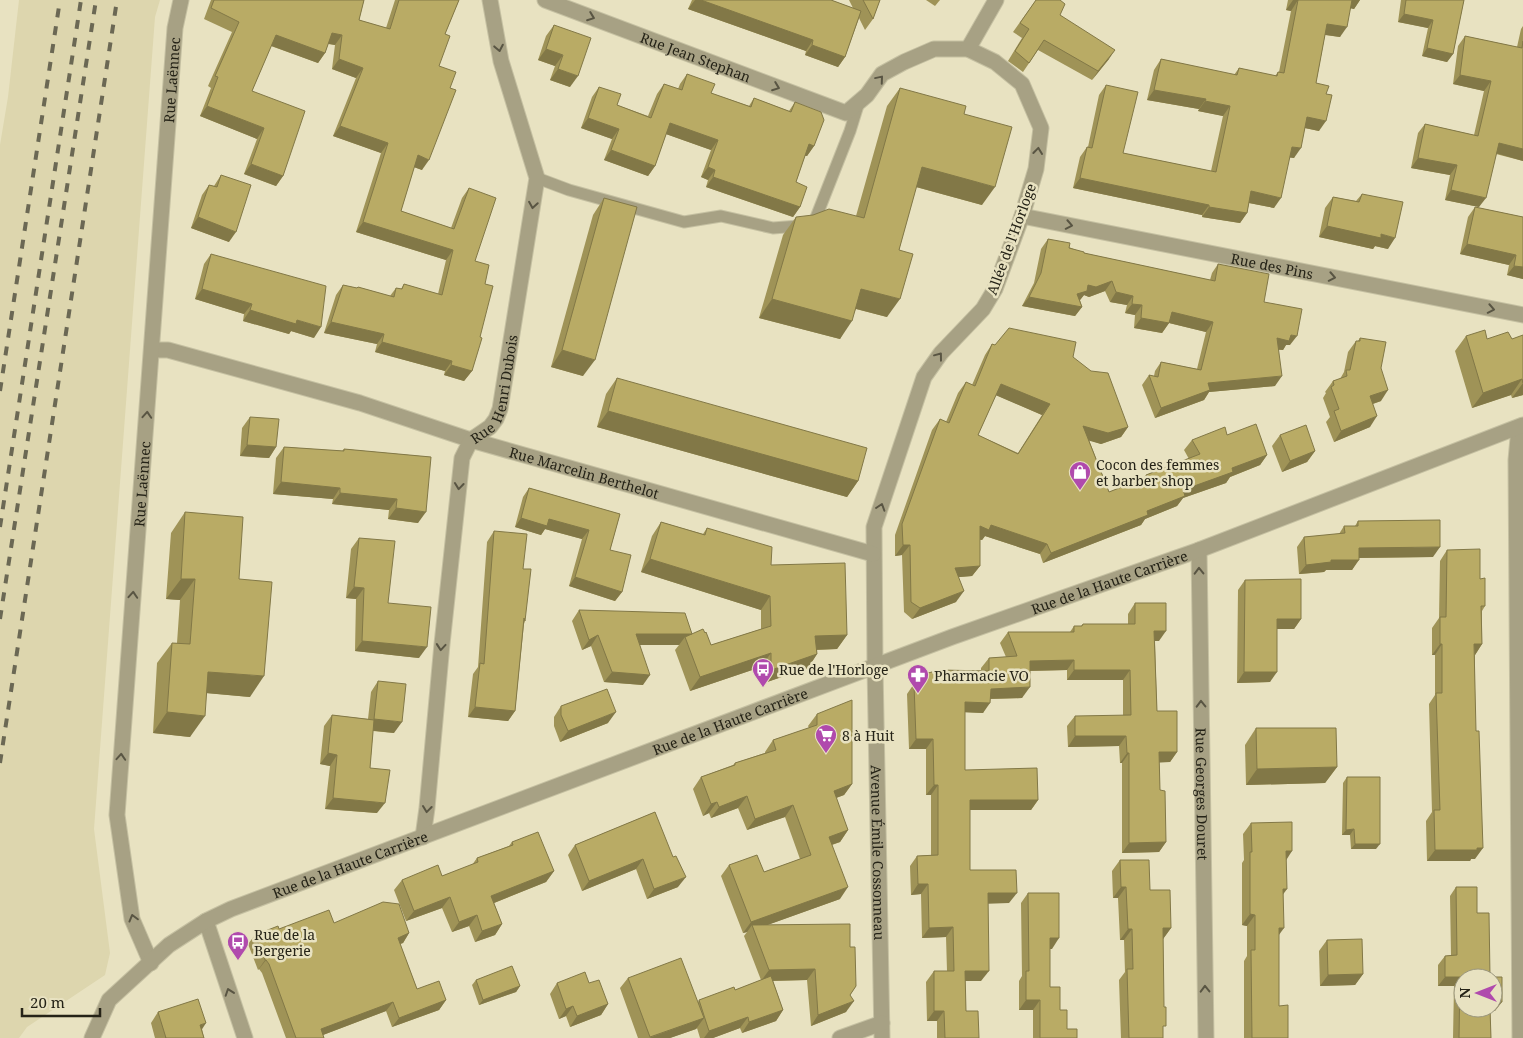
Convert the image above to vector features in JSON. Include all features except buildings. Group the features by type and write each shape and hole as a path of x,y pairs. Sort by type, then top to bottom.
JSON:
{"street":[{"name":"Rue Laënnec","path":"151,963 132,919 116,815 175,28 181,0"},
{"name":"Rue Henri Dubois","path":"423,837 462,458 471,440 490,427 500,409 537,178 501,61 490,0"},
{"name":"Rue Jean Stephan","path":"545,0 846,113"},
{"path":"968,49 996,0"},
{"name":"Allée de l'Horloge","path":"846,113 867,95 882,74 904,62 934,49 968,49 995,62 1022,84 1041,128 1036,169 1022,216 995,289 983,309 941,353 924,377 874,527 875,667"},
{"name":"Rue des Pins","path":"1022,216 1523,315"},
{"name":"Rue Marcelin Berthelot","path":"152,350 168,350 360,403 471,440 873,554"},
{"path":"1520,1038 1516,460 1521,426"},
{"name":"Rue de la Haute Carrière","path":"92,1038 109,1000 169,945 206,921 232,909 952,637 1199,550 1521,426"},
{"name":"Rue Georges Douret","path":"1199,550 1206,1038"},
{"name":"Avenue Émile Cossonneau","path":"875,667 882,1038"},
{"path":"206,921 245,1038"},
{"path":"840,1038 882,1023"}],"lane":[{"path":"537,178 569,190 684,222 721,216 774,228 799,226 815,220 859,102"}],"shaded area":[{"path":"19,0 160,0 155,17 94,829 110,953 105,975 27,1027 19,1038 0,1038 0,145 8,97"}],"railway":[{"path":"0,391 60,0"},
{"path":"0,527 81,0"},
{"path":"0,619 96,0"},
{"path":"0,763 117,0"}],"place":[{"name":"Cocon des femmes et barber shop","path":"1080,491"},
{"name":"Rue de l'Horloge","path":"763,688"},
{"name":"Pharmacie VO","path":"918,694"},
{"name":"8 à Huit","path":"826,754"},
{"name":"Rue de la Bergerie","path":"238,961"}]}
